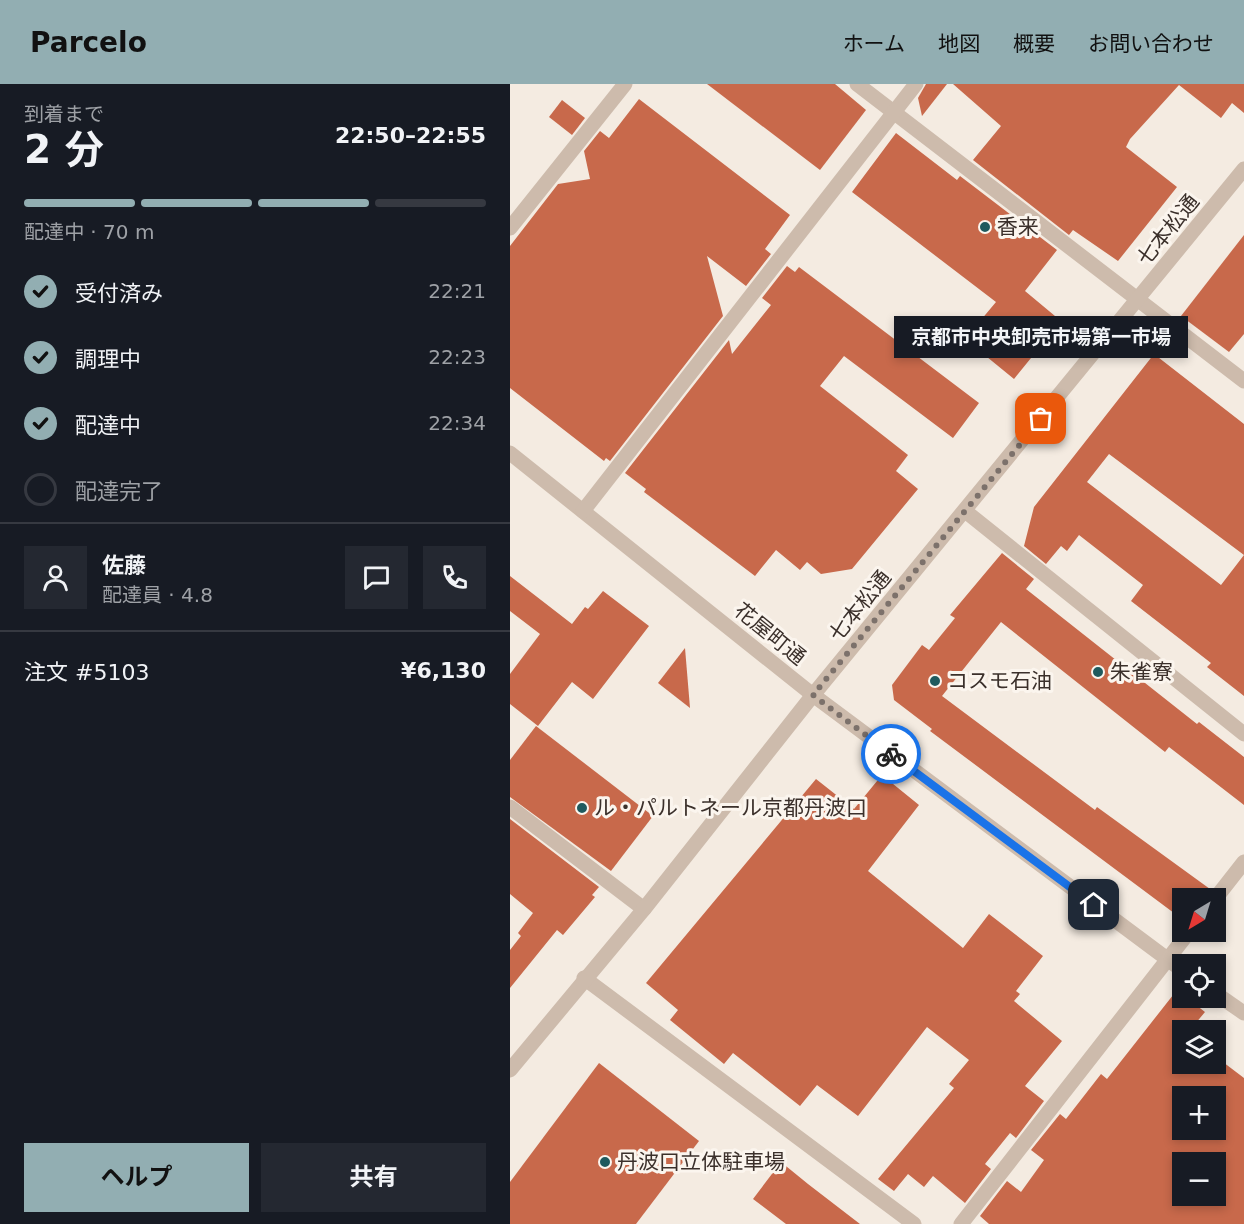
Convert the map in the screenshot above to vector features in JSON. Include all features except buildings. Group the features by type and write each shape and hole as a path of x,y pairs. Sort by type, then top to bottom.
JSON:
{"street":[{"path":"510,228 625,84"},
{"path":"857,84 1244,381"},
{"path":"583,511 916,84"},
{"name":"七本松通","path":"510,1070 584,978 644,909 813,695 1244,169"},
{"name":"花屋町通","path":"510,453 813,695 1172,963"},
{"path":"965,511 1244,734"},
{"path":"510,807 644,909"},
{"path":"1223,888 1244,862"},
{"path":"961,1224 1181,942"},
{"path":"584,978 914,1224"},
{"path":"1226,1001 1244,1013"}],"way so far":[{"path":"891,754 813,695 1041,419"}],"place":[{"name":"香来","path":"985,227"},
{"name":"京都市中央卸売市場第一市場","path":"1041,419"},
{"name":"朱雀寮","path":"1098,672"},
{"name":"コスモ石油","path":"935,681"},
{"name":"ル・パルトネール京都丹波口","path":"582,808"},
{"name":"丹波口立体駐車場","path":"605,1162"}],"route":[{"path":"891,754 1094,905"}]}
